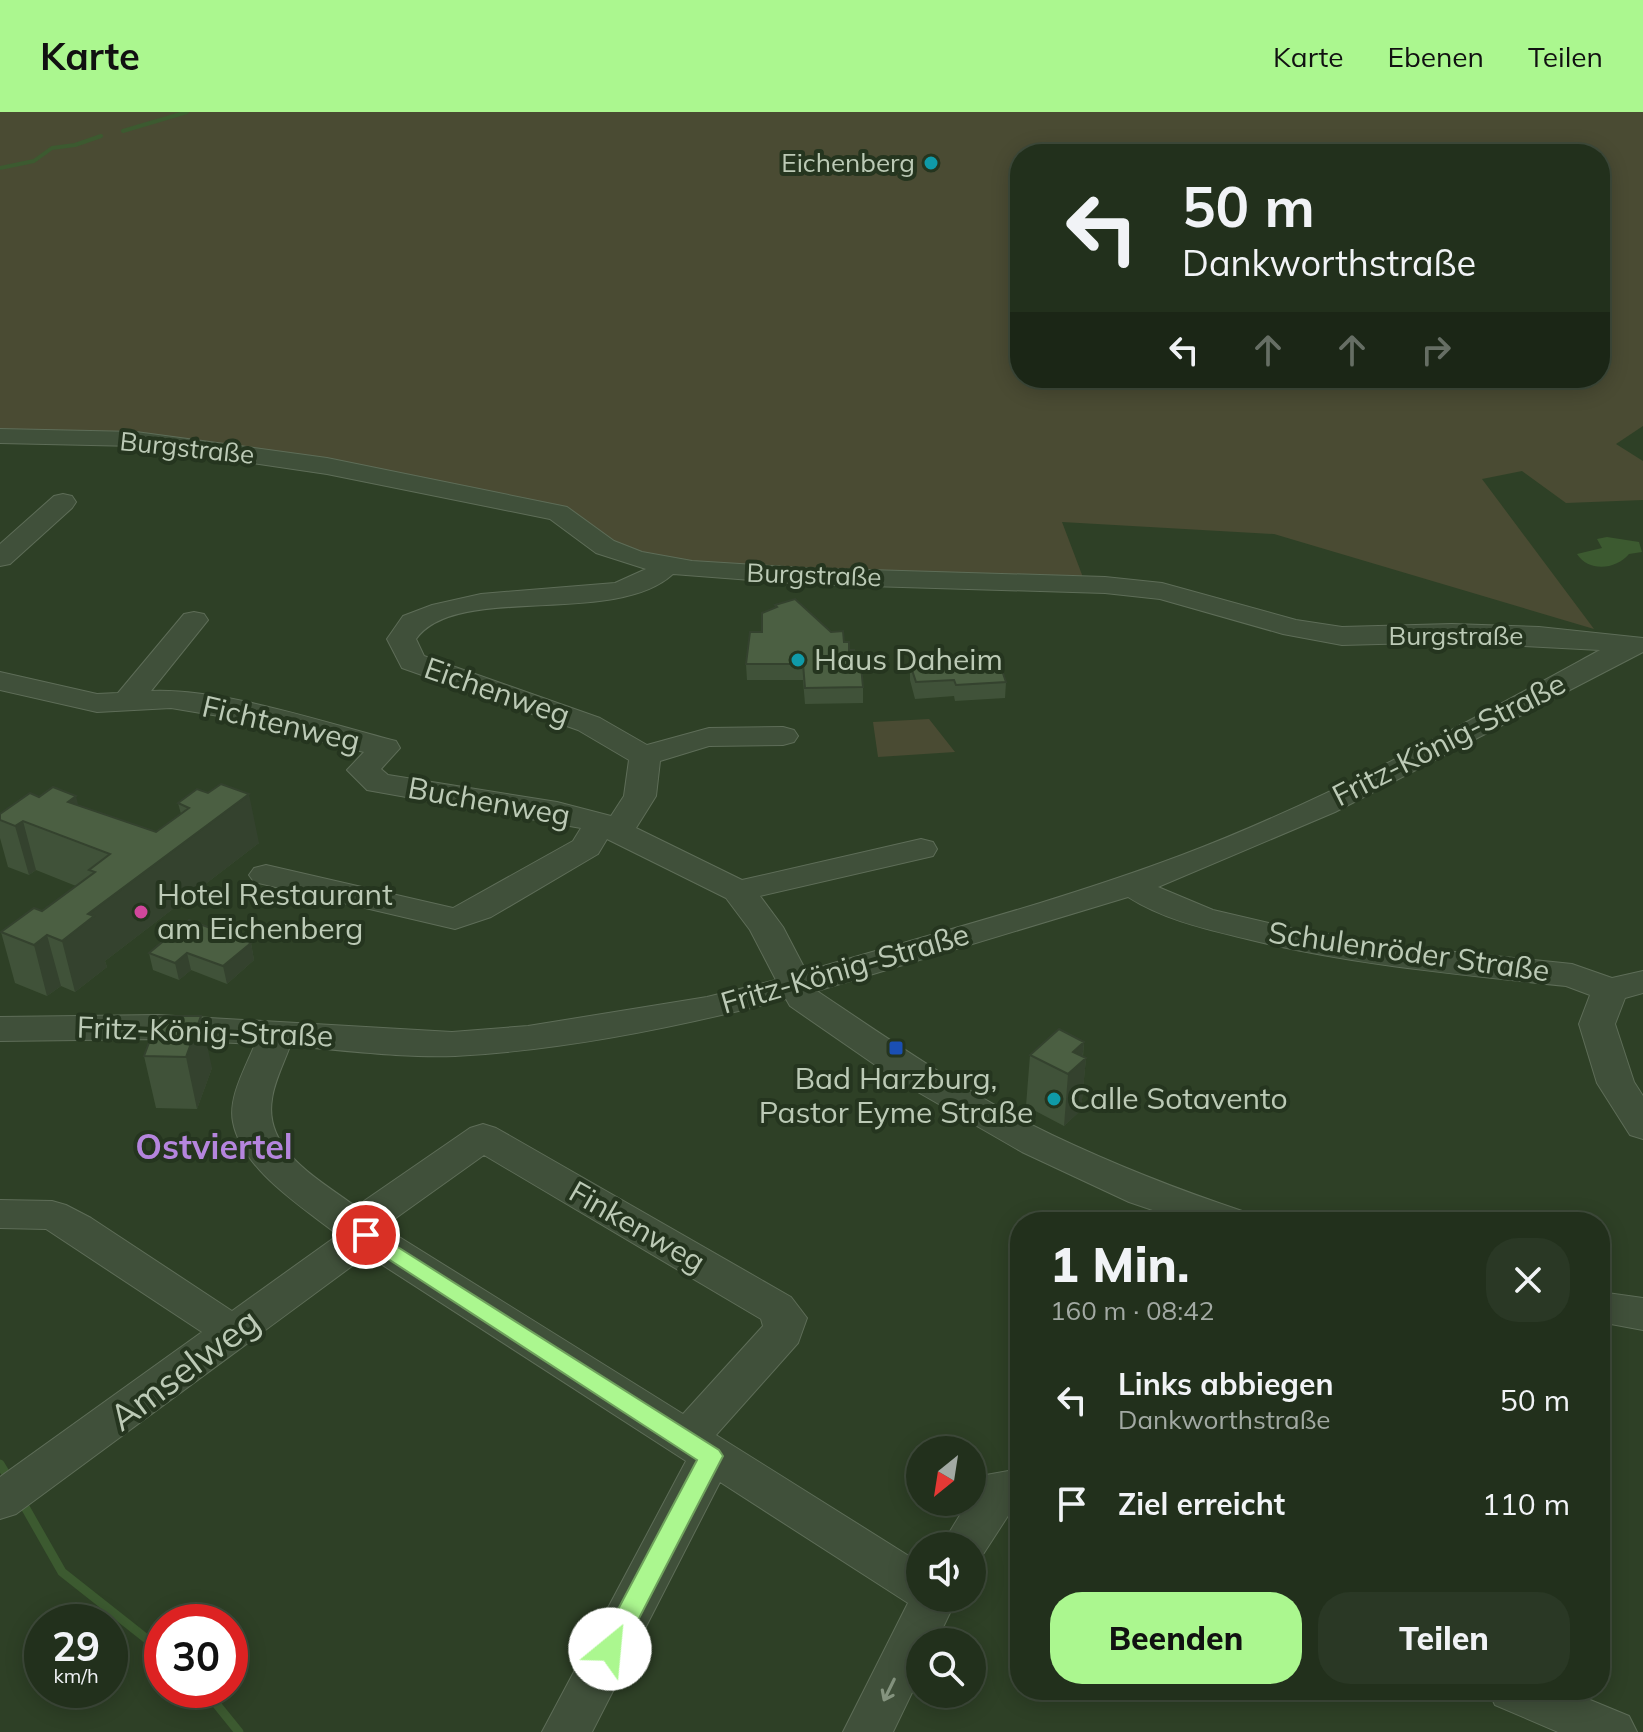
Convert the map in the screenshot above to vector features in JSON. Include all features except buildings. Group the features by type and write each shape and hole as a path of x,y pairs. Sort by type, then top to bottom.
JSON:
{"street":[{"name":"Burgstraße","path":"0,436 136,439 327,466 558,513 605,547 665,566 803,576 1118,586 1162,591 1293,628 1342,636 1496,634 1637,645"},
{"path":"0,558 63,502"},
{"name":"Eichenweg","path":"644,756 589,724 412,662 403,652 401,642 417,621 454,606 613,592 646,582 665,566"},
{"path":"127,701 194,620"},
{"name":"Fritz-König-Straße","path":"0,1029 158,1027 452,1044 528,1038 707,1008 795,986 1187,866 1417,761 1637,645"},
{"name":"Fichtenweg","path":"0,681 97,703 171,699 232,709 385,748 363,770 378,783"},
{"path":"608,827 639,804 645,785 644,756 709,737 783,736"},
{"name":"Buchenweg","path":"378,783 557,812 608,827 738,891 766,927 795,986"},
{"name":"Buchenweg","path":"266,875 455,919 479,910 586,847 608,827"},
{"path":"738,891 921,849"},
{"name":"Schulenröder Straße","path":"1132,885 1159,902 1203,918 1286,938 1396,957 1572,975 1627,986"},
{"path":"795,986 803,998 910,1071 1036,1143 1143,1192 1202,1212"},
{"path":"1627,986 1597,1024 1616,1083 1643,1126"},
{"path":"277,1034 253,1097 251,1121 259,1141 279,1168 366,1235 906,1578"},
{"name":"Finkenweg","path":"366,1235 378,1211 483,1137 776,1308 786,1318 783,1332 698,1448"},
{"path":"0,1214 52,1215 77,1228 233,1332"},
{"name":"Amselweg","path":"11,1494 366,1235"},
{"path":"1610,1309 1643,1314"},
{"path":"567,1732 698,1448"},
{"path":"973,1532 1002,1488 1010,1488"},
{"path":"868,1732 927,1612"},
{"path":"1536,1700 1612,1732"}],"shaded area":[{"path":"0,112 1643,112 1643,426 1616,444 1643,461 1643,500 1566,503 1522,471 1482,479 1594,629 1274,534 1062,522 1084,580 708,569 611,544 559,509 137,444 0,431"},
{"path":"1607,537 1639,542 1642,552 1629,554 1618,563 1603,567 1588,564 1577,554 1602,548 1597,539"},
{"path":"929,719 955,752 878,757 873,722"}],"waterway":[{"path":"123,131 187,112"},
{"path":"0,168 34,161 52,148 75,145 101,136"},
{"path":"0,1464 9,1479"},
{"path":"21,1500 62,1572 144,1637"},
{"path":"220,1708 239,1732"}],"place":[{"name":"Eichenberg","path":"931,163"},
{"name":"Haus Daheim","path":"798,660"},
{"name":"Hotel Restaurant am Eichenberg","path":"141,912"},
{"name":"Bad Harzburg, Pastor Eyme Straße","path":"896,1048"},
{"name":"Calle Sotavento","path":"1054,1099"}],"district":[{"name":"Ostviertel","path":"214,1147"}],"route":[{"path":"366,1235 711,1456 610,1649"}]}
